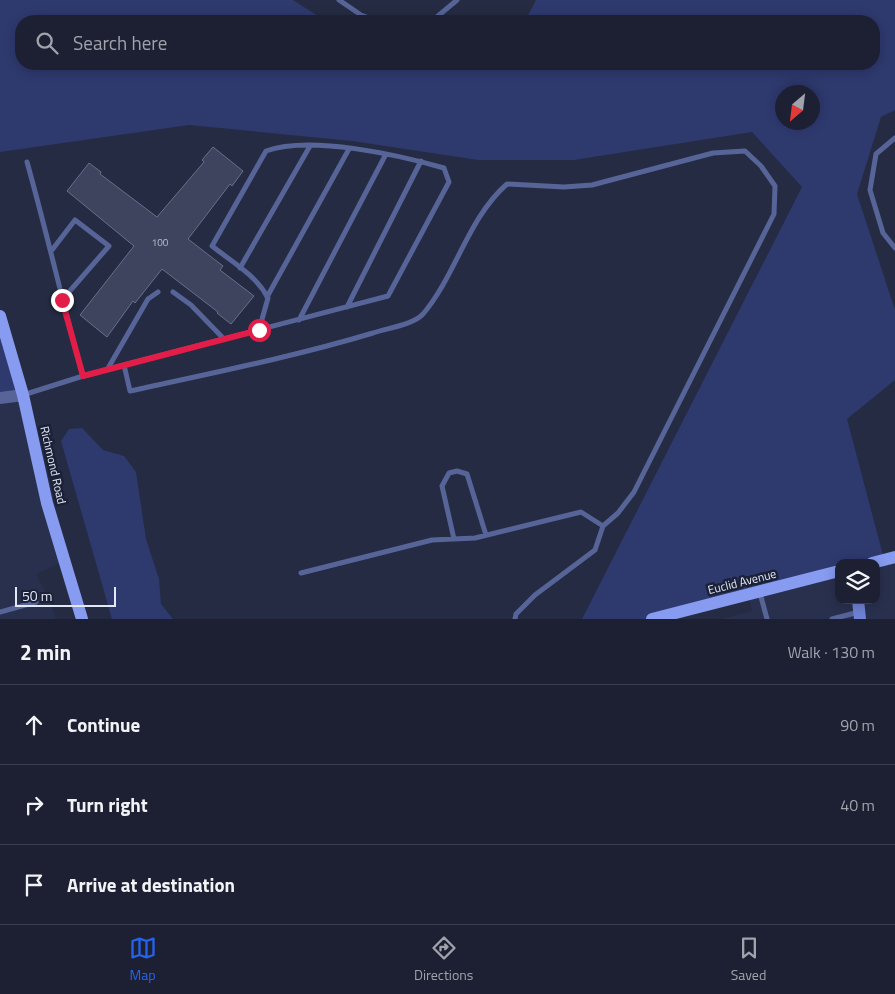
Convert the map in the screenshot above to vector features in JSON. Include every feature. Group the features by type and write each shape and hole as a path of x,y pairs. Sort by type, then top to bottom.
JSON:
{"main road":[{"name":"Richmond Road","path":"0,316 23,396 47,503 82,619"},
{"path":"880,561 895,556"},
{"name":"Euclid Avenue","path":"652,619 835,572"}],"street":[{"path":"0,398 23,396"}],"lane":[{"path":"339,0 361,15"},
{"path":"439,15 457,0"},
{"path":"895,138 876,154 870,190 883,232 895,248"},
{"path":"23,396 83,376 388,296 448,185 449,182 444,168 386,154 348,149 280,146 266,151 212,246 255,280 267,297"},
{"path":"240,268 310,146"},
{"path":"259,330 267,297 348,149"},
{"path":"124,366 130,391 307,352 404,323 421,316 436,296 473,229 498,191 506,184 564,187 592,185 713,153 744,151 761,166 775,186 774,214 634,492 618,512 602,526 595,550 535,595 516,614 515,619"},
{"path":"299,320 386,154"},
{"path":"347,307 421,161"},
{"path":"27,162 52,250 62,300 83,376"},
{"path":"52,250 75,220 109,246 62,300"},
{"path":"107,370 148,299 158,292"},
{"path":"173,292 191,305 224,340"},
{"path":"454,539 442,486 449,473 457,471 467,474 486,535"},
{"path":"300,574 432,540 486,535 581,512 602,526"},
{"path":"759,592 767,619"},
{"path":"0,612 36,602"},
{"path":"832,619 859,610"}],"shaded area":[{"path":"0,0 293,0 317,15 15,15 15,70 880,70 880,15 528,15 536,0 895,0 895,110 881,117 857,194 895,310 895,380 847,419 884,559 835,559 835,572 651,619 582,619 802,187 752,132 574,160 478,160 352,141 189,125 0,152"},
{"path":"0,316 23,395 0,398"},
{"path":"23,395 64,561 36,574 51,604 56,619 0,619 0,398"},
{"path":"82,428 103,450 124,456 136,472 146,539 159,579 161,604 173,619 112,619 61,441 69,429"},
{"path":"895,557 895,619 721,619 752,611 748,594 835,572 835,604 880,604 880,562"}],"building":[{"path":"213,147 243,171 232,186 230,184 188,239 223,266 220,270 254,296 231,324 162,269 135,303 133,301 107,337 80,315 134,246 67,191 89,163 101,172 100,174 157,217 204,162 202,160"}],"route":[{"path":"62,300 83,376 259,330"}]}
